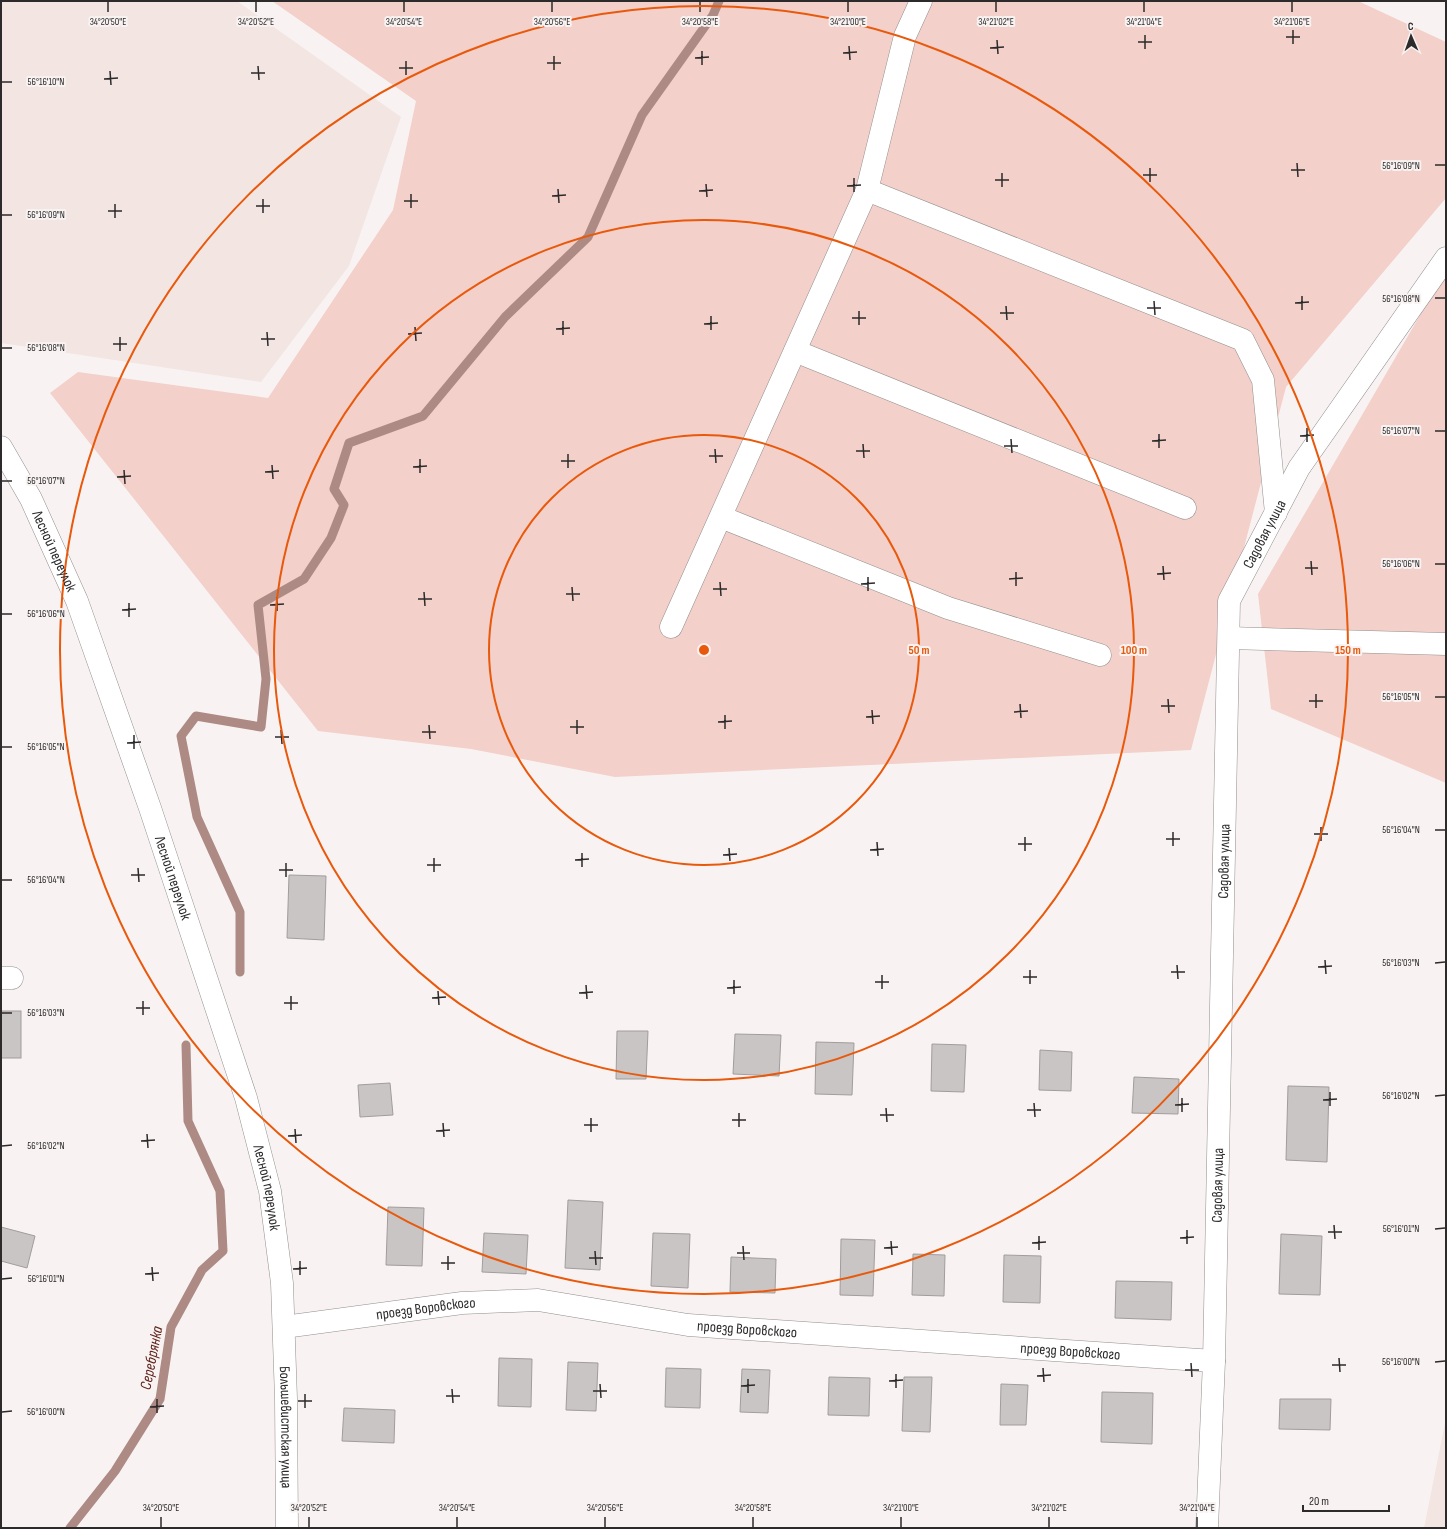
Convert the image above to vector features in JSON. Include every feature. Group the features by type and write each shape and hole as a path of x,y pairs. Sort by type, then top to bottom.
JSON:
{"street":[{"path":"671,627 867,190 905,36 921,1"},
{"path":"867,190 1243,340 1263,380 1276,513"},
{"name":"Садовая улица","path":"1207,1528 1214,1361 1229,601 1299,468 1446,258"},
{"path":"795,351 1185,508"},
{"name":"Лесной переулок","path":"1,447 31,499 77,602 150,808 243,1090 270,1191 282,1283 284,1327"},
{"path":"721,517 948,608 1100,655"},
{"path":"1229,638 1446,644"},
{"name":"проезд Воровского","path":"284,1327 462,1303 538,1300 688,1325 1214,1361"},
{"name":"Большевистская улица","path":"284,1327 287,1528"}],"shaded area":[{"path":"1,1 237,1 401,117 349,266 261,382 1,343"},
{"path":"272,1 1358,1 1446,42 1446,198 1286,387 1191,750 615,777 471,749 318,731 50,393 78,372 268,398 393,210 416,101"},
{"path":"1446,274 1446,783 1271,709 1258,594 1437,286"},
{"path":"1446,1418 1446,1528 1424,1528"}],"building":[{"path":"289,875 326,876 324,940 287,938"},
{"path":"1,1011 21,1011 21,1058 1,1058"},
{"path":"617,1031 648,1031 646,1079 616,1079"},
{"path":"735,1034 781,1035 779,1076 733,1074"},
{"path":"816,1042 854,1043 852,1095 815,1094"},
{"path":"932,1044 966,1045 964,1092 931,1091"},
{"path":"1040,1050 1072,1052 1071,1091 1039,1090"},
{"path":"1134,1077 1179,1079 1178,1114 1132,1113"},
{"path":"390,1083 393,1115 360,1117 358,1085"},
{"path":"1288,1086 1329,1087 1327,1162 1286,1160"},
{"path":"568,1200 603,1202 600,1270 565,1268"},
{"path":"388,1207 424,1208 422,1266 386,1265"},
{"path":"1,1227 35,1236 27,1268 1,1261"},
{"path":"484,1233 528,1235 526,1274 482,1272"},
{"path":"653,1233 690,1234 688,1288 651,1286"},
{"path":"1281,1234 1322,1236 1320,1295 1279,1294"},
{"path":"841,1239 875,1240 873,1296 840,1295"},
{"path":"913,1254 945,1255 944,1296 912,1295"},
{"path":"1004,1255 1041,1256 1040,1303 1003,1302"},
{"path":"731,1257 776,1259 775,1293 730,1292"},
{"path":"1116,1281 1172,1282 1171,1320 1115,1318"},
{"path":"499,1358 532,1359 531,1407 498,1406"},
{"path":"568,1362 598,1363 596,1411 566,1410"},
{"path":"666,1368 701,1369 700,1408 665,1407"},
{"path":"742,1369 770,1370 768,1413 740,1412"},
{"path":"829,1377 870,1378 869,1416 828,1415"},
{"path":"904,1377 932,1377 930,1432 902,1431"},
{"path":"1001,1384 1028,1385 1026,1425 1000,1425"},
{"path":"1102,1392 1153,1393 1152,1444 1101,1442"},
{"path":"1280,1399 1331,1399 1330,1430 1279,1429"},
{"path":"344,1408 395,1410 394,1443 342,1441"}],"waterway":[{"path":"240,972 240,912 197,817 181,736 196,716 261,727 266,679 258,605 304,579 331,538 344,505 334,489 349,443 423,416 505,317 588,237 642,115 713,15 719,1"},
{"name":"Серебрянка","path":"70,1528 115,1471 160,1399 171,1327 202,1270 223,1251 220,1191 188,1121 186,1045"}]}
